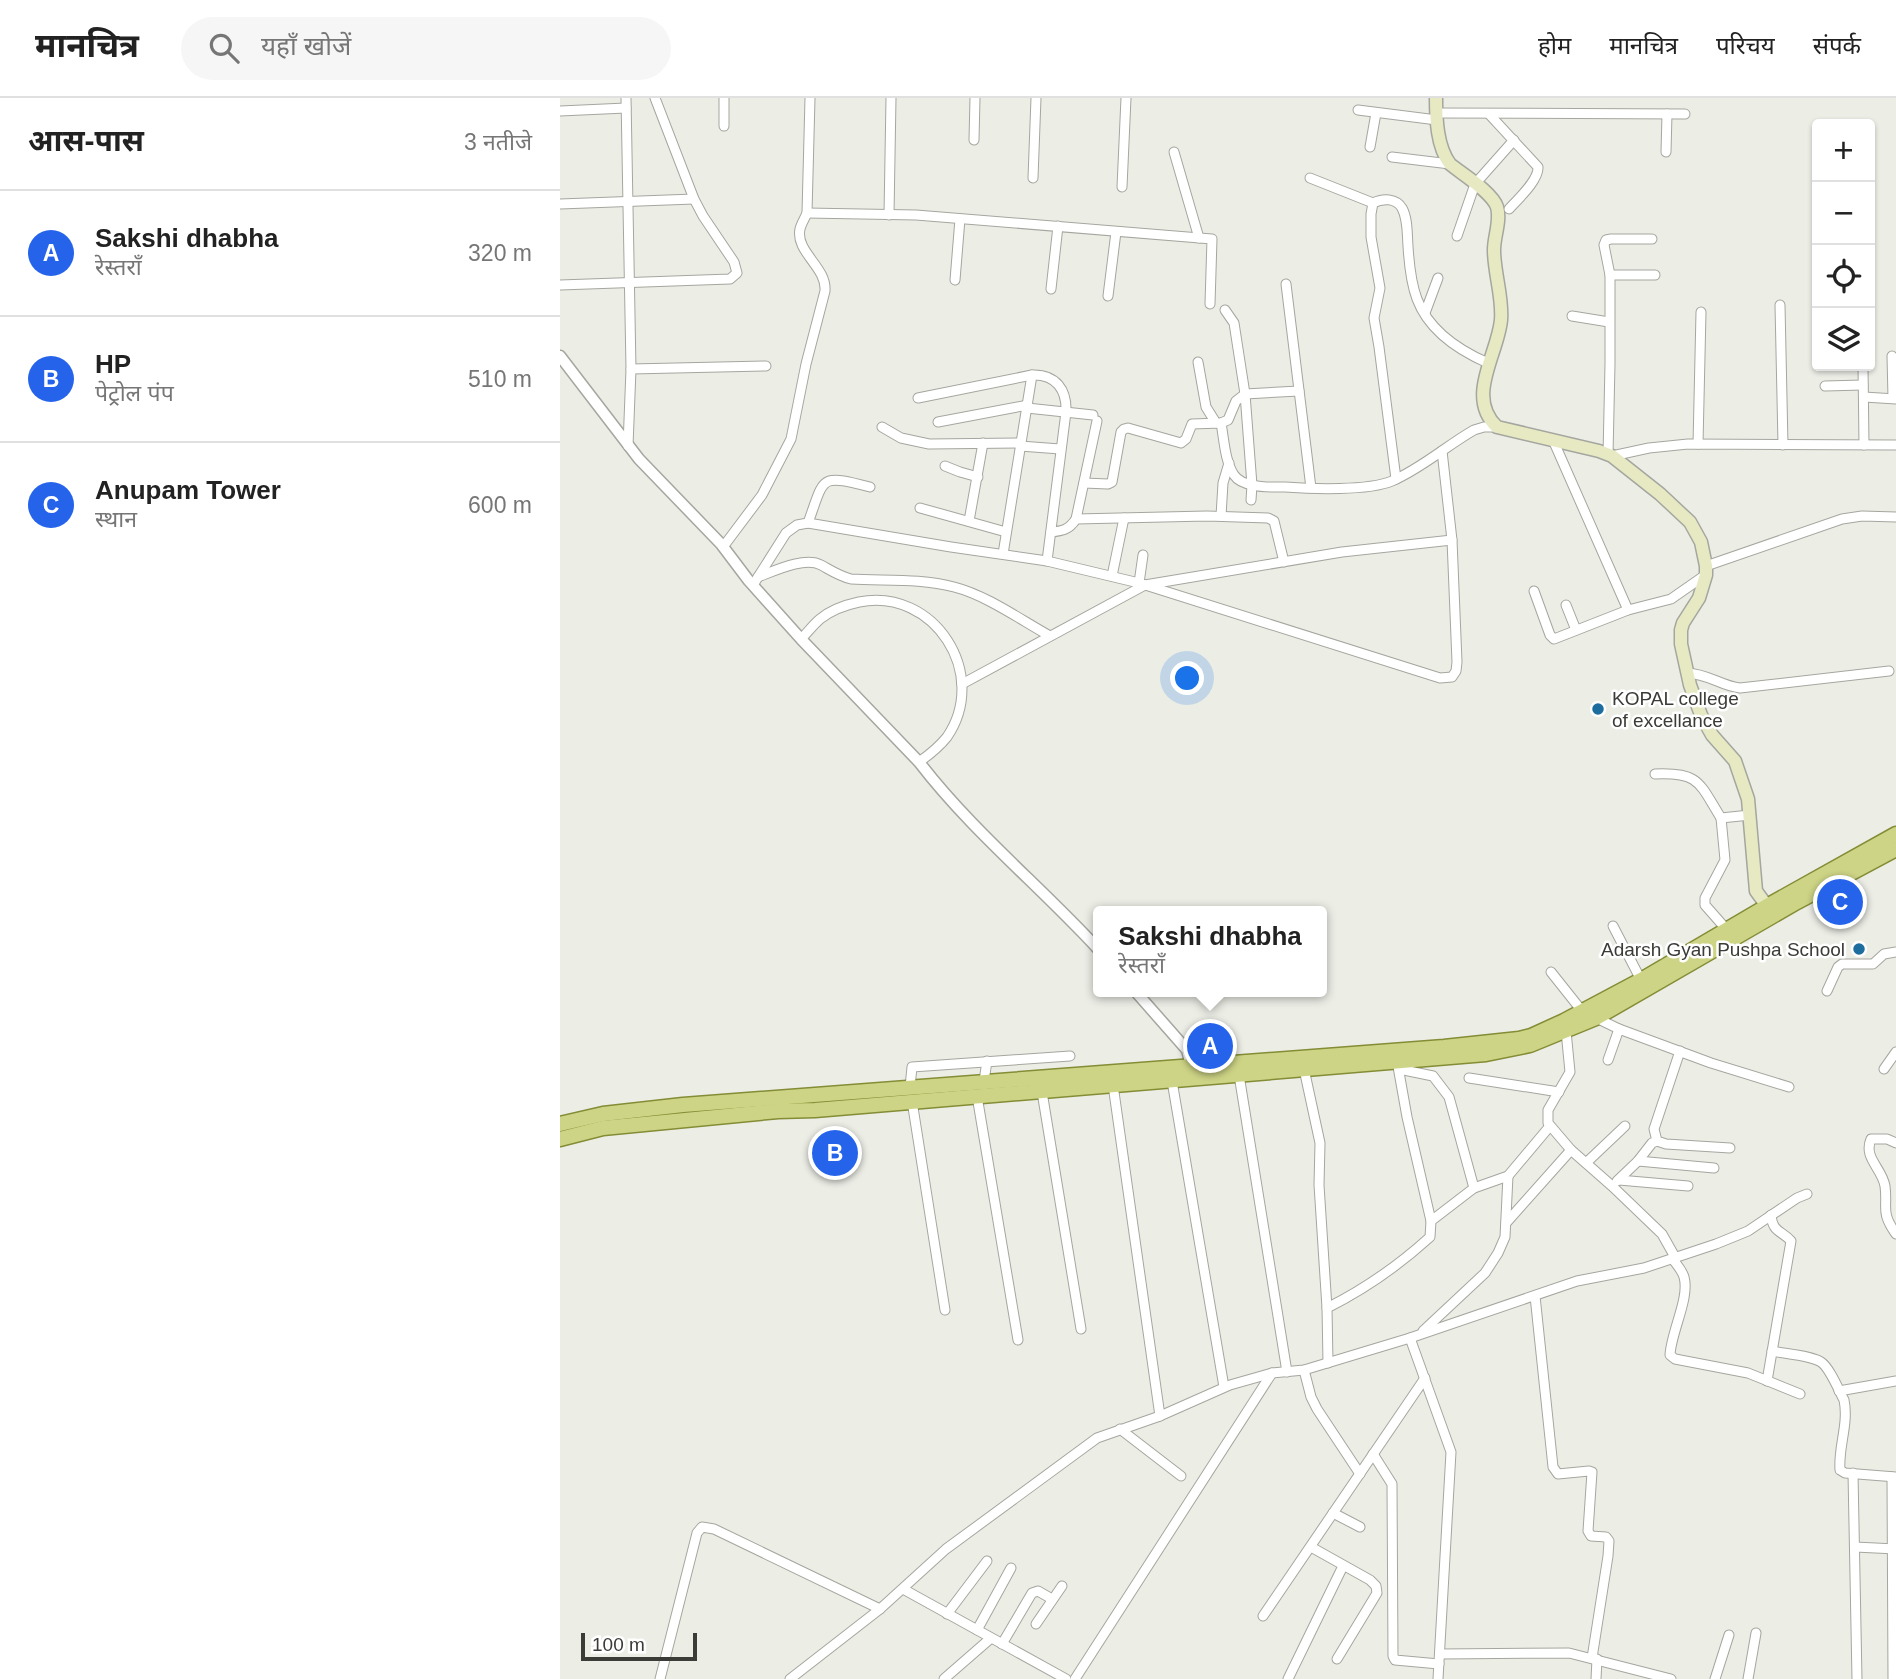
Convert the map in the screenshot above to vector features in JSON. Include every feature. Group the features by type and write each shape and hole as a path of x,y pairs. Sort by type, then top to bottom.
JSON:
{"main road":[{"path":"1436,98 1436,117 1445,157 1489,196 1496,206 1498,217 1494,249 1501,318 1485,376 1484,403 1490,420 1497,427 1610,455 1660,494 1690,522 1701,542 1706,571 1699,598 1687,615 1681,630 1681,644 1692,693 1701,715 1712,735 1734,761 1748,799 1756,891 1767,906"},
{"path":"560,1139 603,1128 778,1111 815,1110 984,1082 1000,1087 1042,1092 1172,1081 1193,1072 1282,1060 1519,1039 1589,1014 1797,902 1887,849 1896,834"},
{"path":"560,1124 603,1114 683,1105 911,1094 977,1096 1000,1087 1047,1076 1193,1072 1238,1074 1398,1065 1486,1054 1530,1045 1566,1031 1641,980 1767,906 1887,849"}],"street":[{"path":"560,285 730,279 735,276 737,268 734,262 694,199 655,98"},
{"path":"724,98 724,126"},
{"path":"727,552 762,495 791,439 825,284 803,247 799,230 807,213 810,98"},
{"path":"889,215 891,98"},
{"path":"974,140 975,98"},
{"path":"1032,178 1036,98"},
{"path":"1122,187 1126,98"},
{"path":"560,111 626,103 631,369 628,446"},
{"path":"1358,110 1436,117 1489,114 1685,114"},
{"path":"1370,147 1376,113"},
{"path":"1489,114 1539,170 1536,178 1509,209"},
{"path":"1666,152 1667,114"},
{"path":"1457,236 1475,184 1514,140"},
{"path":"1174,152 1199,238"},
{"path":"1392,157 1450,164"},
{"path":"1310,178 1373,203 1379,200 1397,202 1406,220 1413,283 1424,313 1452,344 1488,363"},
{"path":"560,204 694,199"},
{"path":"1373,203 1371,237 1380,288 1374,318 1396,479"},
{"path":"807,213 916,215 1212,239 1210,304"},
{"path":"955,280 960,219"},
{"path":"1051,289 1058,226"},
{"path":"1108,296 1116,232"},
{"path":"1652,239 1606,240 1604,245 1610,275 1610,455 1649,447 1698,444 1896,444"},
{"path":"1610,275 1655,275"},
{"path":"1424,313 1438,278"},
{"path":"1286,284 1311,488"},
{"path":"1780,304 1783,445"},
{"path":"1225,310 1234,323 1245,394 1251,500"},
{"path":"1698,444 1701,312"},
{"path":"1572,316 1609,322"},
{"path":"560,356 639,459 727,552 801,639 919,762 982,834 1093,944"},
{"path":"1864,397 1895,398 1892,356"},
{"path":"1198,362 1206,407 1219,423 1234,475 1252,485 1311,488 1374,485 1412,471 1474,430 1497,427"},
{"path":"631,369 766,366"},
{"path":"1863,371 1864,445"},
{"path":"1003,554 1032,375"},
{"path":"918,398 1032,375 1047,376 1061,388 1066,397 1066,412 1047,561"},
{"path":"1825,386 1863,384"},
{"path":"1084,483 1112,482 1121,432 1124,429 1181,443 1186,439 1192,424 1228,420 1236,401 1245,394 1299,391"},
{"path":"938,422 1028,406 1095,418 1076,519 1072,526 1065,530 1051,532"},
{"path":"882,427 909,441 1021,444 1060,449"},
{"path":"1553,440 1628,610"},
{"path":"969,521 983,443"},
{"path":"753,581 786,534 797,525 808,523 1047,561 1112,576 1440,678 1451,677 1457,662 1452,540 1442,451"},
{"path":"1221,516 1223,483 1229,463"},
{"path":"945,466 978,477"},
{"path":"808,523 825,483 837,479 870,486"},
{"path":"920,508 1006,532"},
{"path":"1076,519 1221,516 1272,519 1284,562"},
{"path":"1534,591 1554,639 1628,610 1671,599 1706,571 1842,519 1862,516 1896,517"},
{"path":"1112,576 1124,518"},
{"path":"962,684 1142,584 1342,552 1452,540"},
{"path":"1142,584 1143,555"},
{"path":"753,581 805,561 821,565 851,579 957,587 1050,636"},
{"path":"801,639 820,619 844,606 871,600 898,603 923,615 943,633 957,657 962,684 961,703 956,721 946,737 934,751 919,762"},
{"path":"1566,605 1576,630"},
{"path":"1687,673 1701,674 1730,687 1740,688 1889,671"},
{"path":"1655,774 1676,773 1698,780 1721,818 1725,860 1704,902 1727,930"},
{"path":"1721,818 1750,815"},
{"path":"1613,926 1641,980"},
{"path":"1827,991 1842,964 1873,964 1884,954 1896,952"},
{"path":"1551,972 1589,1014 1619,1029 1711,1063 1788,1087"},
{"path":"1140,997 1187,1050 1193,1072"},
{"path":"1608,1060 1619,1029"},
{"path":"1566,1031 1570,1072 1548,1110 1548,1123 1571,1150 1616,1183 1662,1234 1684,1273 1685,1292 1670,1355 1675,1359 1748,1373 1800,1394"},
{"path":"1657,1141 1654,1129 1680,1051"},
{"path":"1884,1069 1896,1052"},
{"path":"945,1310 911,1094 912,1067 1070,1056"},
{"path":"1047,1076 1053,1057"},
{"path":"984,1082 987,1061"},
{"path":"1327,1308 1360,1292 1404,1261 1430,1237 1431,1221 1398,1065 1433,1076 1449,1097 1474,1188"},
{"path":"1304,1069 1320,1143 1319,1185 1328,1363"},
{"path":"1238,1074 1287,1372"},
{"path":"1469,1078 1559,1092"},
{"path":"1172,1081 1224,1387"},
{"path":"1113,1085 1160,1416"},
{"path":"1042,1092 1081,1329"},
{"path":"977,1096 1018,1340"},
{"path":"1431,1221 1474,1188 1508,1176 1550,1126"},
{"path":"1586,1163 1625,1126"},
{"path":"1896,1143 1877,1137 1871,1139 1868,1150 1885,1185 1884,1210 1896,1234"},
{"path":"1616,1183 1651,1143 1657,1141 1666,1144 1730,1148"},
{"path":"1506,1223 1571,1150"},
{"path":"1638,1161 1714,1168"},
{"path":"1415,1336 1485,1273 1505,1237 1508,1176"},
{"path":"1616,1183 1688,1186"},
{"path":"790,1679 880,1609 946,1549 1097,1438 1160,1416 1224,1387 1272,1373 1304,1370 1577,1282 1644,1268 1716,1244 1748,1231 1807,1194"},
{"path":"1767,1381 1791,1241 1775,1229 1771,1215"},
{"path":"1535,1296 1553,1467 1558,1474 1591,1472 1588,1531 1591,1536 1606,1537 1609,1541 1595,1659 1596,1679"},
{"path":"1415,1336 1425,1378 1451,1452 1438,1679"},
{"path":"1772,1351 1821,1361 1825,1366 1844,1400 1846,1415 1840,1470 1844,1473 1894,1477 1893,1679"},
{"path":"1304,1370 1311,1397 1360,1474"},
{"path":"1075,1679 1272,1373"},
{"path":"1264,1616 1425,1378"},
{"path":"1839,1391 1896,1381"},
{"path":"1120,1429 1181,1476"},
{"path":"1373,1454 1389,1477 1392,1490 1392,1656 1395,1660 1560,1652 1671,1679"},
{"path":"1853,1473 1857,1679"},
{"path":"1334,1513 1360,1527"},
{"path":"660,1679 697,1533 702,1527 714,1529 880,1609"},
{"path":"1311,1547 1376,1586 1377,1592 1337,1659"},
{"path":"1855,1547 1894,1549"},
{"path":"947,1614 987,1561"},
{"path":"1287,1679 1343,1566"},
{"path":"977,1630 1011,1568"},
{"path":"1036,1623 1062,1586"},
{"path":"903,1589 1066,1679"},
{"path":"1002,1644 1032,1593 1038,1591 1052,1599"},
{"path":"1748,1679 1756,1633"},
{"path":"1716,1679 1728,1635"},
{"path":"944,1679 991,1638"}],"place":[{"name":"KOPAL college of excellance","path":"1598,709"},
{"name":"Anupam Tower","path":"1840,902"},
{"name":"Adarsh Gyan Pushpa School","path":"1859,949"},
{"name":"Sakshi dhabha","path":"1210,1046"},
{"name":"HP","path":"835,1153"}]}
